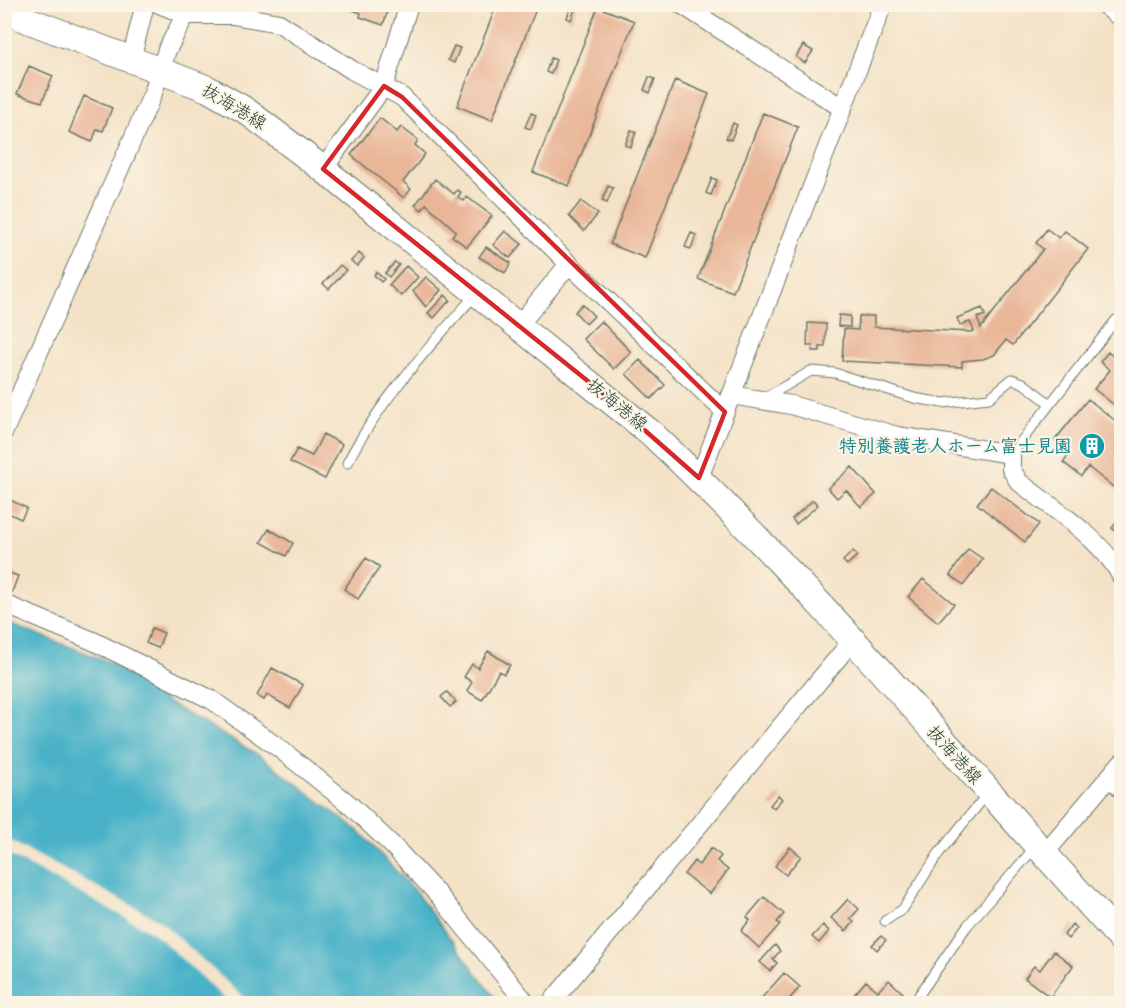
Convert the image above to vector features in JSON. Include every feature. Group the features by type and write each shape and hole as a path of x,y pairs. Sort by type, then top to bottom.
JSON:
{"main road":[{"name":"抜海港線","path":"4,11 208,89 245,110 323,169 652,434 699,478 852,642 1122,940"}],"street":[{"path":"131,60 145,4"},
{"path":"159,4 279,23 352,70 402,97 569,264 728,404 761,400 790,405 897,436 1011,454 1011,469 1020,482 1094,543 1114,562 1122,578"},
{"path":"323,169 384,86 409,4"},
{"path":"681,4 842,108"},
{"path":"699,478 883,4"},
{"path":"1102,4 1122,19"},
{"path":"4,431 148,104 167,50 188,10"},
{"path":"518,326 569,264"},
{"path":"4,604 93,641 212,700 280,749 349,804 394,848 441,898 526,1004"},
{"path":"550,1004 852,642"},
{"path":"1040,850 1122,762"}],"lane":[{"path":"347,463 363,432 415,362 477,293"},
{"path":"1011,454 1116,320 1122,320"},
{"path":"761,400 811,371 835,373 914,398 943,403 989,398 1012,379 1023,383 1049,403"},
{"path":"1106,779 1122,796"},
{"path":"885,921 903,909 939,854 988,792"},
{"path":"919,995 967,926 1040,850"}],"highlighted area":[{"path":"384,86 402,97 725,412 699,478 599,390 323,169"}],"water":[{"path":"4,621 155,680 158,697 260,756 362,834 417,894 499,1003 5,1003"}],"pier":[{"path":"5,838 159,920 250,1003 229,1003 154,933 5,853"}],"building":[{"path":"348,4 390,4 383,25 360,17 361,13 347,8"},
{"path":"497,4 538,4 492,120 457,106"},
{"path":"572,4 577,4 571,20 567,18"},
{"path":"598,7 634,21 569,186 533,172"},
{"path":"803,45 813,51 805,63 796,57"},
{"path":"454,46 460,48 454,63 448,60"},
{"path":"551,58 556,60 551,74 546,72"},
{"path":"29,66 53,76 42,102 17,94"},
{"path":"649,77 655,79 650,93 644,90"},
{"path":"675,80 709,94 645,258 610,244"},
{"path":"84,96 112,108 103,131 97,129 92,142 69,132"},
{"path":"531,113 536,115 531,129 525,127"},
{"path":"763,113 798,127 733,292 698,279"},
{"path":"380,118 397,132 401,127 418,140 415,145 425,154 403,182 411,189 404,198 351,155"},
{"path":"733,123 737,125 731,140 726,138"},
{"path":"631,130 636,132 631,147 625,145"},
{"path":"712,178 717,180 711,195 706,193"},
{"path":"435,179 454,194 457,190 461,192 458,197 464,201 467,197 492,216 467,247 452,236 456,231 426,204 422,210 415,205"},
{"path":"608,186 613,188 607,203 602,201"},
{"path":"581,201 598,214 584,231 569,216"},
{"path":"1047,229 1059,238 1065,231 1088,249 1013,345 1006,340 994,355 983,359 962,361 962,367 842,361 844,329 858,330 859,316 874,316 874,327 970,332 974,331 970,322 960,325 957,318 982,308 985,315 977,318 981,328 1043,249 1036,243"},
{"path":"505,231 522,244 510,258 493,245"},
{"path":"691,233 696,235 691,249 685,247"},
{"path":"486,247 511,263 505,273 479,257"},
{"path":"359,253 364,258 357,266 351,261"},
{"path":"395,262 399,265 389,277 385,273"},
{"path":"340,265 346,270 329,289 323,284"},
{"path":"406,266 418,277 401,296 389,285"},
{"path":"376,272 384,279 381,282 374,275"},
{"path":"426,277 441,290 426,307 413,291"},
{"path":"445,295 450,300 434,318 428,313"},
{"path":"582,304 594,316 586,324 575,312"},
{"path":"839,315 850,316 850,327 838,326"},
{"path":"601,321 631,352 614,369 583,339"},
{"path":"808,323 826,324 825,347 820,347 820,351 812,351 813,346 807,346"},
{"name":"特別養護老人ホーム富士見園","path":"1108,352 1118,360 1122,356 1122,411 1094,389 1110,370 1100,362"},
{"path":"640,360 665,385 651,399 626,374"},
{"name":"特別養護老人ホーム富士見園","path":"1088,399 1122,426 1122,494 1088,467 1081,476 1063,462 1070,453 1055,440"},
{"path":"323,434 342,444 325,479 290,462 297,449 312,456"},
{"path":"852,467 876,494 861,507 846,490 837,498 828,488"},
{"path":"991,487 1039,524 1025,542 977,504"},
{"path":"6,498 27,508 21,519 4,511"},
{"path":"813,500 818,505 796,524 792,519"},
{"path":"1122,516 1122,535 1112,528"},
{"path":"269,529 293,543 286,556 261,542"},
{"path":"968,549 983,559 964,585 950,575"},
{"path":"853,551 857,556 847,565 843,561"},
{"path":"366,558 380,567 358,599 344,589"},
{"path":"4,571 18,576 12,592 4,589"},
{"path":"923,579 954,604 938,622 908,597"},
{"path":"152,628 164,633 158,648 146,643"},
{"path":"488,651 510,665 504,674 499,671 482,700 467,691 472,682 464,677 472,664 478,668"},
{"path":"272,668 303,685 290,708 267,695 264,700 257,696"},
{"path":"447,692 456,702 450,707 441,697"},
{"path":"778,795 782,799 774,808 770,805"},
{"path":"790,847 801,856 786,875 775,866"},
{"path":"711,848 721,856 717,861 728,870 710,894 684,874 694,861 699,865"},
{"path":"764,897 784,914 777,922 780,924 759,948 741,931 750,920 747,917"},
{"path":"848,899 859,909 850,919 854,922 846,931 831,918"},
{"path":"1072,924 1077,928 1068,939 1064,935"},
{"path":"823,925 829,931 819,943 812,937"},
{"path":"881,936 886,940 877,950 872,945"},
{"path":"775,945 780,951 773,959 777,963 770,971 760,962"},
{"path":"1054,951 1073,966 1050,997 1025,978 1034,966 1040,970"},
{"path":"784,973 800,987 785,1004 754,1004 758,999 759,1001"},
{"path":"889,980 906,996 899,1004 868,1004 863,999 860,1002 853,996 866,981 878,991"}],"place":[{"name":"特別養護老人ホーム富士見園","path":"1092,446"}]}
